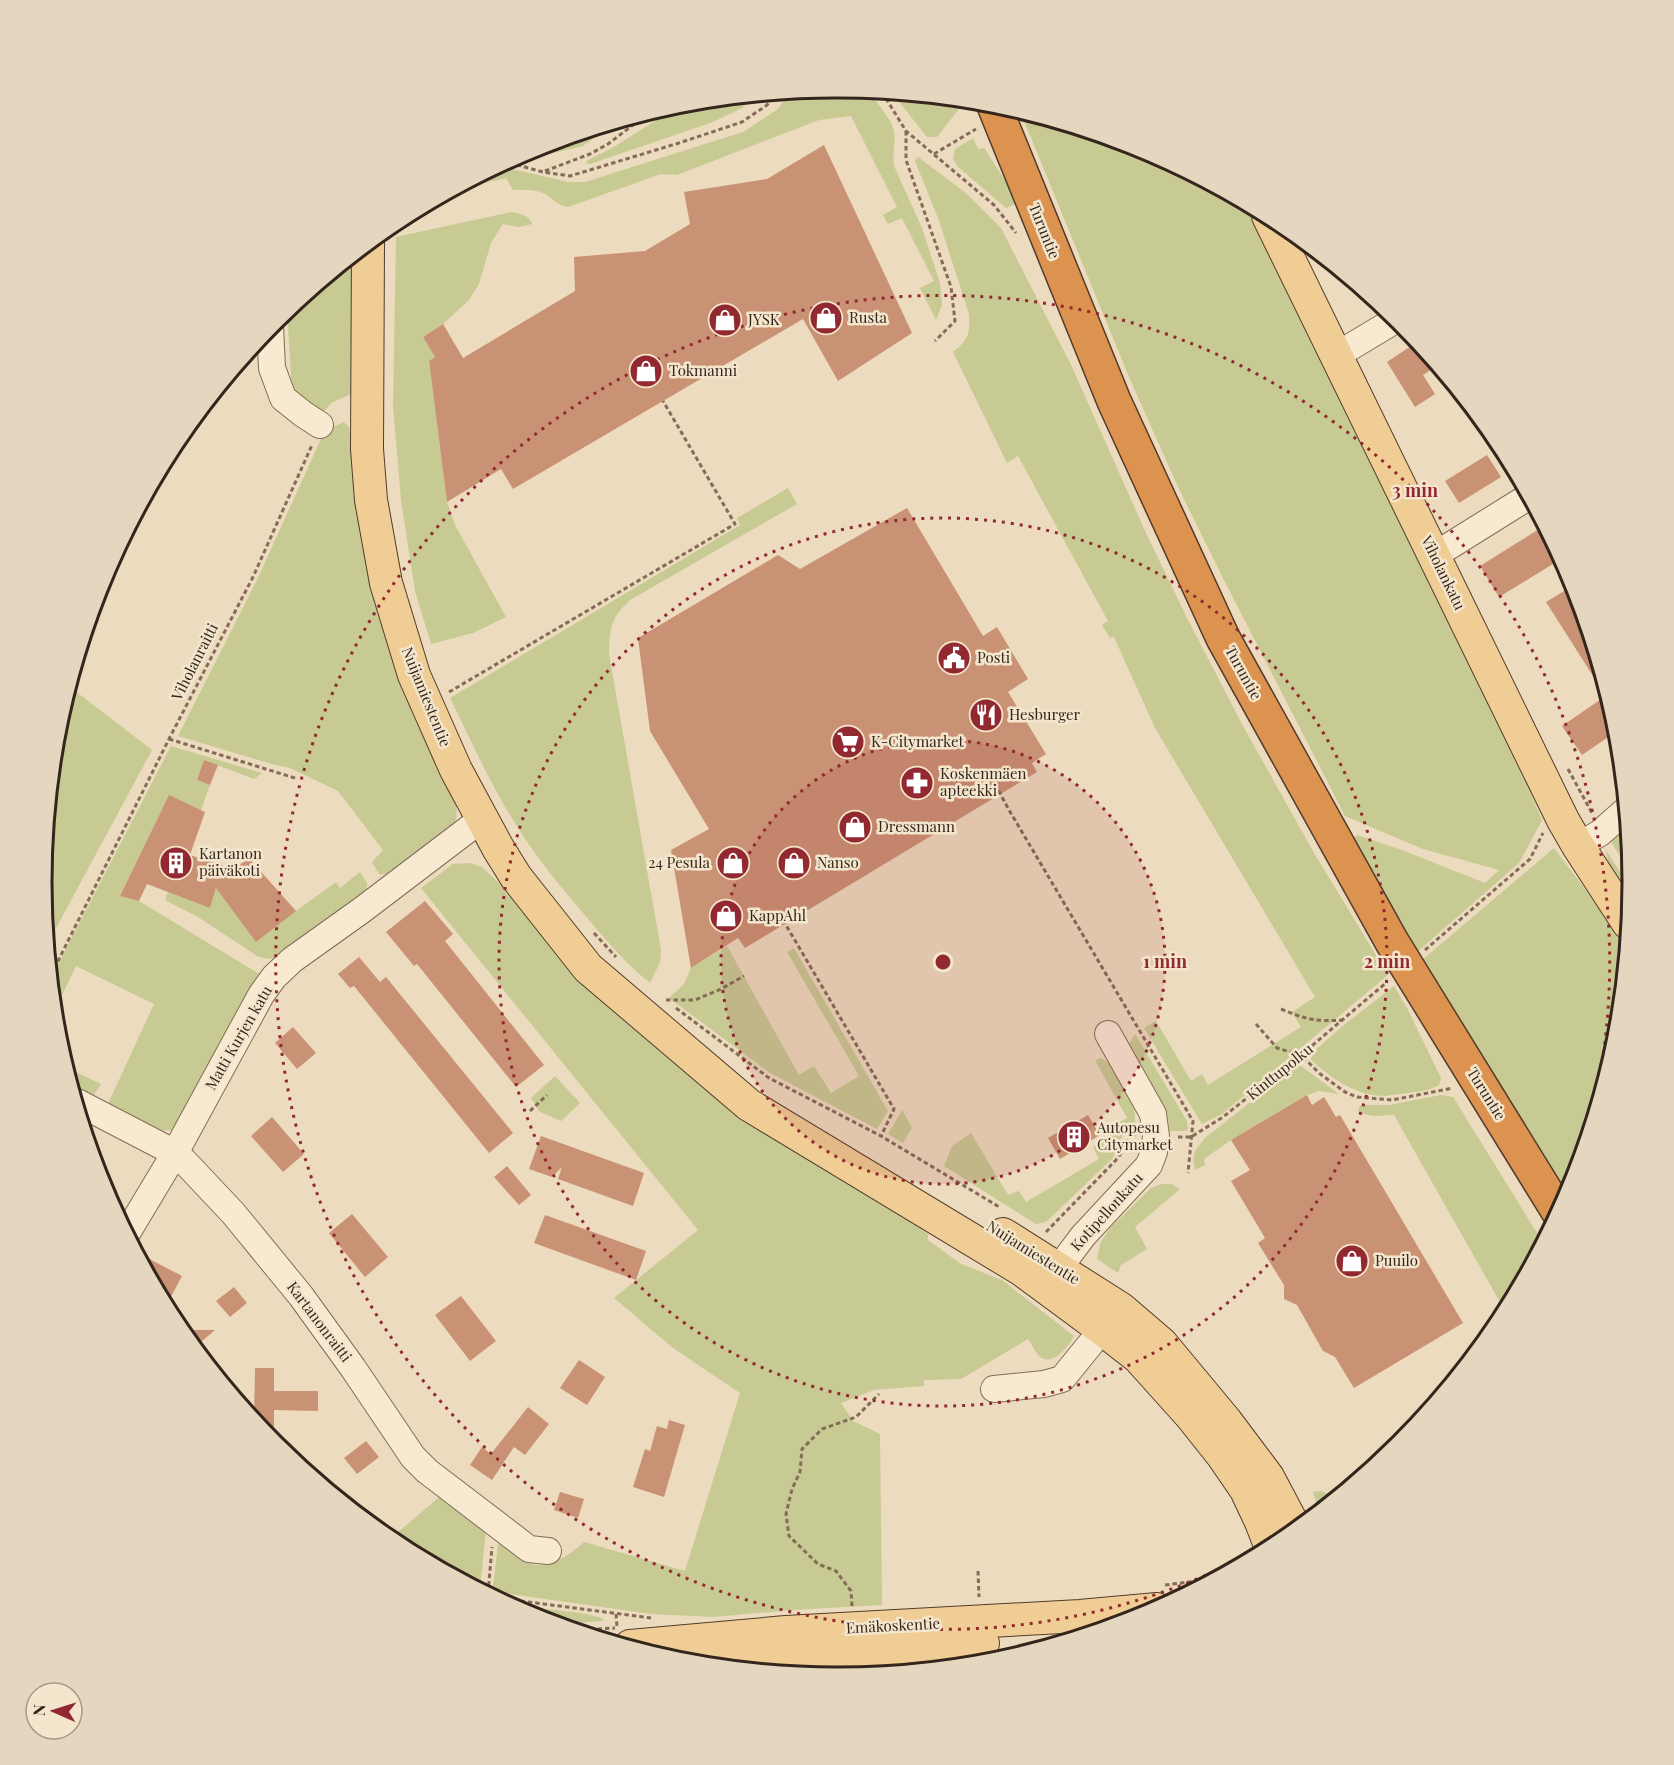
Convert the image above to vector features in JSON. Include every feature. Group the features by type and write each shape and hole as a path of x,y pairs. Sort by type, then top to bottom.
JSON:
{"highway":[{"name":"Turuntie","path":"984,116 1224,638 1392,942 1553,1203"}],"main road":[{"name":"Viholankatu","path":"1276,232 1570,833 1621,912"},
{"name":"Nuijamiestentie","path":"364,256 366,404 372,511 386,583 414,675 456,770 516,878 588,968 749,1105 1022,1270 1052,1277 1111,1319 1162,1344 1226,1421 1268,1477 1292,1522"},
{"name":"Nuijamiestentie","path":"1111,1319 1138,1357 1191,1416 1222,1455 1246,1490 1267,1538"},
{"name":"Emäkoskentie","path":"624,1637 786,1632 1124,1612"},
{"name":"Emäkoskentie","path":"742,1661 1042,1639"}],"street":[{"path":"1337,355 1388,324"},
{"path":"271,340 272,368 283,398 320,425"},
{"path":"1435,555 1522,501"},
{"path":"1570,833 1600,833 1619,817"},
{"name":"Matti Kurjen katu","path":"131,1226 175,1153 261,994 274,977 292,960 483,818"},
{"name":"Kotipellonkatu","path":"1052,1277 1083,1236 1149,1166 1154,1152 1156,1136 1153,1114 1108,1035"},
{"name":"Kartanonraitti","path":"85,1106 175,1153 233,1213 301,1296 353,1368 412,1457 529,1549 548,1551"},
{"path":"994,1389 1062,1380 1111,1319"}],"path":[{"path":"887,100 906,131 994,205 1020,237"},
{"path":"520,166 570,176 742,122 769,102"},
{"path":"934,154 984,116"},
{"path":"543,172 590,154 632,126"},
{"path":"906,131 906,160 951,287 955,321 935,340"},
{"path":"444,694 735,524 663,401"},
{"name":"Viholanraitti","path":"57,963 253,577 320,425"},
{"path":"169,739 298,779"},
{"path":"995,784 1193,1121 1188,1173"},
{"path":"1424,951 1530,858 1546,829 1570,833 1596,805"},
{"path":"783,920 894,1109 881,1136"},
{"path":"589,927 619,960"},
{"path":"744,976 695,1000 666,1000 769,1077 881,1136 1006,1211"},
{"name":"Kinttupolku","path":"1191,1137 1223,1118 1391,979"},
{"path":"1281,1009 1300,1017 1322,1021 1344,1019"},
{"path":"1256,1024 1277,1048 1301,1055 1328,1080 1357,1097 1392,1100 1452,1088"},
{"path":"530,1111 547,1095"},
{"path":"1040,1230 1046,1232 1116,1160 1125,1148 1130,1135 1191,1137"},
{"path":"853,1613 850,1591 836,1571 818,1564 789,1536 786,1514 792,1489 800,1472 802,1449 822,1429 856,1418 879,1394"},
{"path":"489,1585 495,1524"},
{"path":"978,1571 980,1605"}],"green space":[{"path":"874,99 887,116 893,126 894,166 922,228 940,283 942,305 936,320 920,288 934,281 902,218 888,224 883,215 897,207 851,116 819,120 677,175 661,174 568,207 540,192 513,190 506,178 481,184 512,169 568,182 585,182 743,132 778,109 784,100"},
{"path":"898,101 957,108 958,110 937,137 927,137"},
{"path":"747,104 713,122 590,164 586,163 655,121 684,113"},
{"path":"1024,121 1089,140 1137,158 1184,179 1256,219 1481,681 1542,820 1519,863 1416,953 1353,839 1357,835 1485,883 1499,870 1423,849 1345,816 1178,487 1129,377"},
{"path":"595,137 583,146 545,155"},
{"path":"973,138 978,149 984,148 1019,202 1006,208 957,166 953,158 955,149"},
{"path":"918,157 966,193 1001,228 1072,367 1146,533 1186,616 1243,726 1314,853 1388,975 1222,1114 1202,1124 1144,1028 1156,1021 1191,1081 1202,1074 1208,1085 1301,1027 1292,1012 1315,997 1155,728 1114,637 1110,638 1102,625 1108,621 1018,456 1007,463 953,352 967,336 969,314 938,218 915,161"},
{"path":"511,212 527,217 532,224 518,227 503,224 491,243 479,284 469,300 443,324 423,337 435,357 429,362 447,502 455,525 506,617 473,633 431,644 415,591 401,500 393,406 396,237"},
{"path":"352,266 352,391 349,395 331,403 323,413 292,391 288,323"},
{"path":"344,422 349,427 351,437 361,527 379,616 417,724 456,804 456,818 450,829 426,851 393,875 379,874 372,862 383,850 338,791 290,768 178,736 257,580 321,439 333,427"},
{"path":"788,488 797,504 630,600 612,624 609,654 661,950 660,962 650,983 608,942 556,881 531,847 497,793 450,698 740,525 737,518"},
{"path":"76,692 152,750 54,932 52,883 54,831 59,780"},
{"path":"171,746 262,773 254,779 204,760 197,780 210,785 201,810 169,796 120,896 139,901 261,975 176,1130 156,1131 107,1106 154,1004 76,966 61,997 57,966"},
{"path":"1620,830 1621,858 1611,842"},
{"path":"1554,848 1620,935 1615,985 1595,1086 1580,1135 1559,1189 1421,961"},
{"path":"1606,850 1622,874 1622,889 1609,868"},
{"path":"470,863 482,867 528,910 854,1181 928,1234 928,1240 961,1264 1002,1280 1074,1336 1064,1350 1054,1358 1044,1359 1039,1356 1028,1339 961,1379 924,1380 924,1386 874,1390 841,1403 853,1421 880,1434 882,1605 714,1617 651,1614 507,1594 493,1587 499,1537 521,1559 532,1564 548,1564 556,1561 584,1542 685,1571 740,1393 673,1348 614,1298 698,1230 421,888 453,864"},
{"path":"360,872 367,883 366,894 281,957 268,959 257,956 198,917 165,900 168,892 210,908 216,888 296,911 336,882 340,888"},
{"path":"727,946 799,1075 814,1066 831,1093 859,1076 787,952 794,948 888,1111 877,1129 770,1073 669,998 684,984 691,968"},
{"path":"1394,986 1441,1078 1439,1085 1420,1091 1385,1096 1374,1095 1345,1085 1311,1060 1312,1053"},
{"path":"1135,1034 1187,1121 1188,1130 1170,1131 1167,1112 1130,1050 1129,1044"},
{"path":"1101,1058 1109,1063 1134,1106 1136,1130 1125,1130 1113,1158 1046,1222 1036,1224 944,1166 952,1146 971,1133 1008,1195 1019,1191 1026,1202 1099,1159 1093,1147 1119,1130 1116,1124 1127,1118 1095,1060"},
{"path":"1296,1066 1301,1066 1339,1094 1319,1091 1307,1095 1231,1140 1204,1159 1205,1165 1195,1170 1193,1160 1195,1152 1205,1138"},
{"path":"76,1072 101,1084 91,1099 82,1094"},
{"path":"555,1076 580,1103 561,1121 540,1112 531,1098"},
{"path":"1441,1095 1453,1097 1538,1235 1499,1301 1394,1115 1373,1116 1360,1113 1358,1109 1361,1105 1389,1105"},
{"path":"902,1110 912,1128 903,1143 888,1134"},
{"path":"1161,1184 1171,1184 1180,1189 1135,1227 1147,1249 1121,1265 1118,1273 1097,1259 1100,1244 1110,1228 1151,1188"},
{"path":"1321,1491 1328,1494 1317,1503 1313,1492"},
{"path":"444,1493 486,1529 481,1581 445,1562 398,1533"},
{"path":"541,1608 581,1613 602,1618 604,1621 579,1623"}],"building":[{"path":"824,145 912,333 838,381 803,319 513,489 501,469 447,502 429,361 435,357 423,337 443,324 463,358 575,291 574,257 645,251 690,224 684,192 767,179"},
{"path":"1410,347 1431,370 1423,375 1435,394 1415,407 1387,362"},
{"path":"1487,455 1501,477 1459,503 1445,481"},
{"name":"K-Citymarket","path":"907,508 983,636 997,627 1028,679 1008,692 1046,754 1032,763 1037,772 745,948 738,938 691,968 671,850 709,829 650,731 638,638 778,555 800,569"},
{"path":"1538,530 1554,564 1499,597 1480,566"},
{"path":"1565,590 1595,679 1546,602"},
{"path":"1600,700 1608,738 1582,755 1562,726"},
{"path":"204,760 218,765 210,785 197,780"},
{"name":"Kartanon päiväkoti","path":"169,795 205,812 190,855 234,869 249,858 296,911 256,942 216,888 210,908 147,884 139,901 120,896"},
{"path":"425,901 453,934 445,941 544,1065 516,1087 417,964 414,966 386,932"},
{"path":"359,957 380,982 386,977 513,1133 489,1153 354,986 350,988 338,974"},
{"path":"293,1027 316,1053 297,1069 275,1043"},
{"name":"Puuilo","path":"1307,1095 1312,1105 1324,1097 1336,1117 1340,1115 1463,1323 1354,1388 1335,1357 1323,1351 1297,1305 1284,1299 1284,1285 1258,1243 1265,1238 1231,1181 1250,1170 1231,1140"},
{"name":"Autopesu Citymarket","path":"1088,1115 1100,1135 1060,1159 1048,1138"},
{"path":"272,1117 304,1154 283,1172 251,1136"},
{"path":"541,1136 644,1173 633,1206 558,1179 562,1167 552,1177 529,1169"},
{"path":"507,1166 531,1195 519,1205 494,1177"},
{"path":"352,1214 388,1257 365,1277 329,1233"},
{"path":"545,1215 646,1251 636,1280 534,1243"},
{"path":"149,1259 182,1276 171,1296"},
{"path":"234,1287 247,1303 230,1317 216,1301"},
{"path":"461,1296 496,1341 470,1361 435,1315"},
{"path":"194,1330 215,1330 202,1341"},
{"path":"579,1360 605,1377 587,1405 560,1388"},
{"path":"255,1368 274,1368 274,1391 318,1391 318,1411 274,1410 274,1429 254,1408"},
{"path":"528,1407 549,1424 525,1455 514,1447 492,1480 470,1465 482,1447 491,1454"},
{"path":"669,1420 685,1425 664,1497 633,1487 645,1449 650,1451 657,1426 667,1429"},
{"path":"366,1441 379,1457 357,1474 344,1458"},
{"path":"560,1492 584,1499 578,1518 554,1510"}],"place":[{"name":"Rusta","path":"826,318"},
{"name":"JYSK","path":"725,320"},
{"name":"Tokmanni","path":"646,371"},
{"name":"Posti","path":"954,658"},
{"name":"Hesburger","path":"986,715"},
{"name":"K-Citymarket","path":"848,742"},
{"name":"Koskenmäen apteekki","path":"917,783"},
{"name":"Dressmann","path":"855,827"},
{"name":"Kartanon päiväkoti","path":"176,863"},
{"name":"24 Pesula","path":"733,863"},
{"name":"Nanso","path":"794,863"},
{"name":"KappAhl","path":"726,916"},
{"name":"Autopesu Citymarket","path":"1074,1137"},
{"name":"Puuilo","path":"1352,1261"}]}
